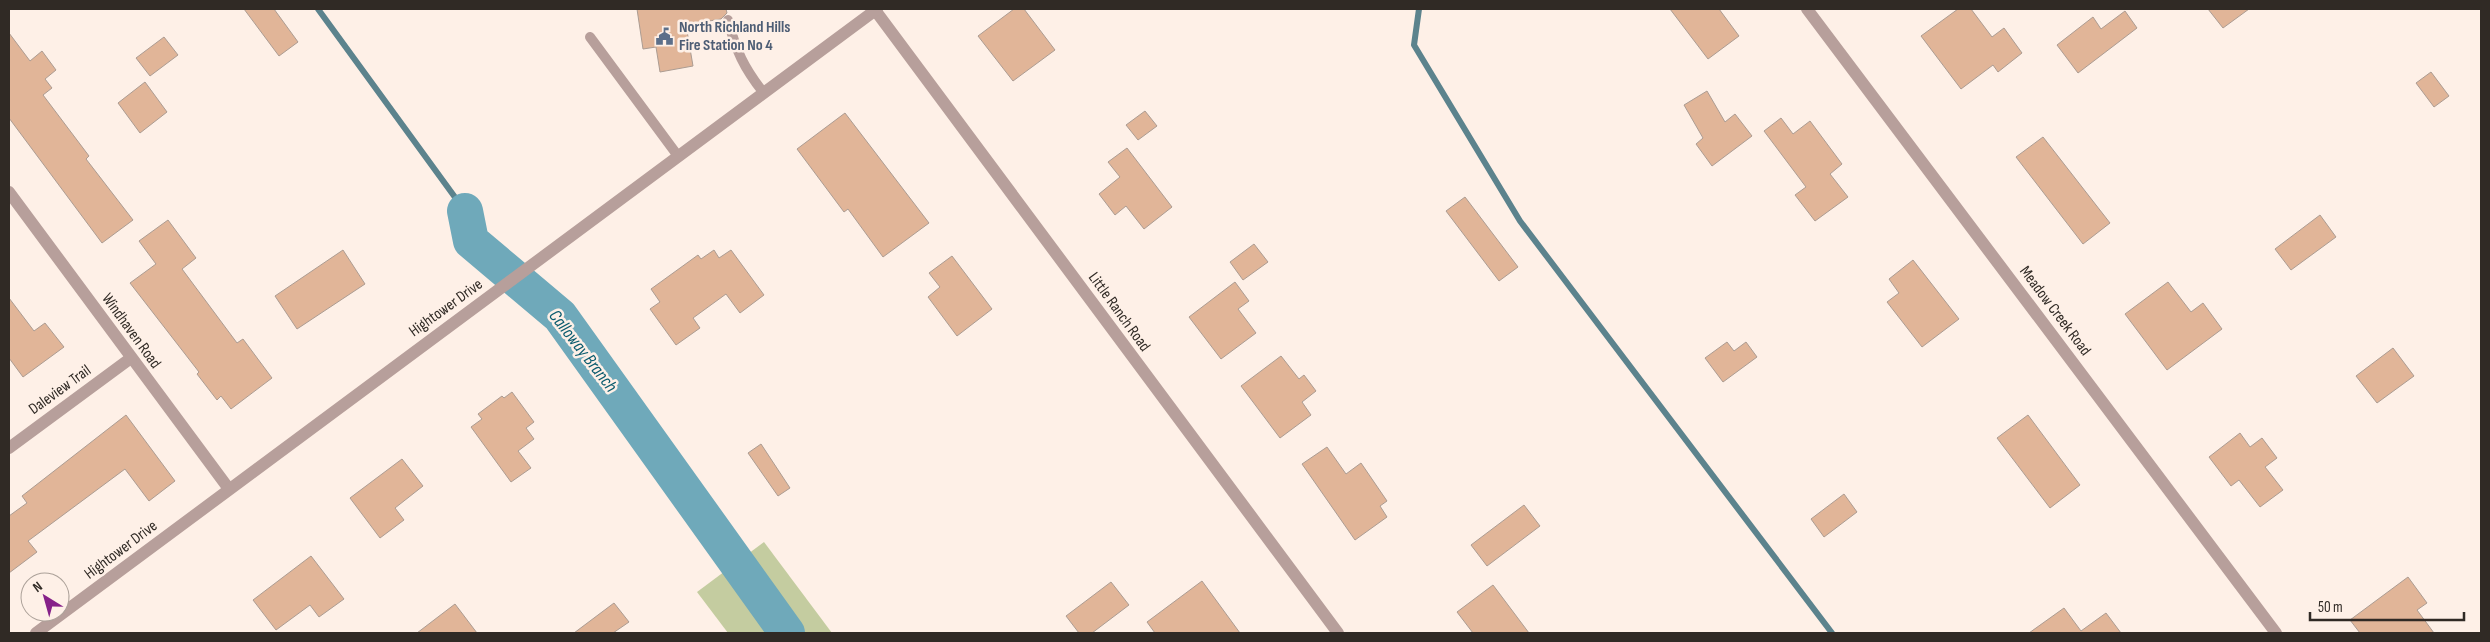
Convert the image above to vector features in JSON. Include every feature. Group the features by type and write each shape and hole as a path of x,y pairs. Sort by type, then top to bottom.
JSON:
{"street":[{"name":"Hightower Drive","path":"36,633 876,9"},
{"name":"Little Ranch Road","path":"876,9 1338,633"},
{"name":"Meadow Creek Road","path":"1808,9 2276,633"},
{"name":"Windhaven Road","path":"9,192 229,489"},
{"name":"Daleview Trail","path":"9,448 131,358"}],"lane":[{"path":"728,20 735,48 746,70 763,92"},
{"path":"590,37 678,156"}],"green space":[{"path":"764,542 832,633 728,633 697,592"}],"building":[{"path":"244,9 274,9 298,42 279,56"},
{"name":"North Richland Hills Fire Station No 4","path":"637,9 726,9 727,13 721,19 686,25 693,66 660,72 656,47 643,49"},
{"path":"1014,9 1024,9 1055,50 1013,81 978,36"},
{"path":"1670,9 1719,9 1739,36 1708,59"},
{"path":"1958,9 1971,9 1992,37 2004,28 2022,53 1998,72 1993,65 1961,89 1921,36"},
{"path":"2208,9 2249,9 2223,28"},
{"path":"2125,11 2137,28 2078,73 2057,45 2093,17 2101,29"},
{"path":"9,33 30,61 42,51 56,70 45,79 52,88 43,95 89,156 86,159 133,220 102,243 9,118"},
{"path":"164,37 178,55 150,76 136,58"},
{"path":"2431,72 2449,96 2434,107 2416,83"},
{"path":"145,82 167,112 140,133 118,103"},
{"path":"1707,91 1725,122 1735,114 1752,136 1712,166 1696,144 1703,138 1684,105"},
{"path":"1145,111 1157,126 1138,140 1126,125"},
{"path":"845,113 929,223 883,257 848,209 844,212 797,149"},
{"path":"1781,118 1793,134 1810,121 1842,164 1830,174 1848,197 1815,221 1795,195 1806,187 1764,131"},
{"path":"2043,137 2110,223 2083,244 2016,157"},
{"path":"1127,148 1172,207 1144,229 1126,206 1115,215 1099,194 1120,177 1108,162"},
{"path":"1465,197 1518,267 1499,281 1446,211"},
{"path":"2320,215 2336,237 2291,270 2275,249"},
{"path":"168,220 196,258 182,269 237,343 243,339 272,378 231,409 221,396 217,400 197,374 199,372 130,283 156,264 139,241"},
{"path":"1254,244 1268,262 1243,280 1230,262"},
{"path":"343,250 365,284 297,329 275,296"},
{"path":"714,250 719,258 731,250 764,295 740,313 726,294 693,318 700,328 676,345 650,309 660,302 651,289 698,255 701,259"},
{"path":"952,256 992,309 957,336 928,297 940,287 929,273"},
{"path":"1913,260 1959,319 1922,347 1887,302 1899,293 1889,279"},
{"path":"1235,282 1249,301 1238,309 1256,333 1221,359 1189,317"},
{"path":"2168,282 2191,312 2203,303 2222,329 2167,370 2125,314"},
{"path":"9,298 34,331 45,323 64,347 23,377 9,358"},
{"path":"1727,342 1734,351 1746,342 1757,357 1723,382 1705,358"},
{"path":"2393,348 2414,376 2377,403 2356,376"},
{"path":"1281,356 1299,379 1304,375 1316,391 1302,402 1311,415 1280,438 1241,386"},
{"path":"512,392 534,422 526,428 534,439 518,451 531,468 511,482 471,427 482,419 478,414 502,396 504,398"},
{"path":"126,415 175,481 149,501 125,469 28,541 37,552 9,573 9,516 27,503 22,496"},
{"path":"2028,415 2080,485 2050,508 1997,438"},
{"path":"2240,433 2250,447 2262,438 2277,458 2265,467 2283,490 2260,507 2239,480 2231,486 2209,457"},
{"path":"761,444 790,488 778,496 748,453"},
{"path":"1327,447 1346,474 1361,463 1387,501 1380,506 1387,517 1355,540 1302,464"},
{"path":"402,459 423,486 395,508 404,520 380,538 350,498"},
{"path":"1844,494 1857,512 1824,537 1811,519"},
{"path":"1524,505 1540,526 1487,566 1471,545"},
{"path":"311,556 344,599 319,617 310,605 276,630 253,600"},
{"path":"2408,577 2427,603 2417,610 2434,633 2360,633 2350,620"},
{"path":"1202,581 1240,633 1155,633 1147,622"},
{"path":"1111,582 1129,605 1092,633 1079,633 1066,616"},
{"path":"1493,585 1529,633 1473,633 1457,612"},
{"path":"614,603 629,622 613,633 574,633"},
{"path":"455,604 477,633 417,633"},
{"path":"2064,608 2081,631 2106,613 2121,633 2029,633"}],"waterway":[{"name":"Calloway Branch","path":"318,9 465,211"},
{"path":"1419,9 1414,45 1520,221 1832,633"},
{"name":"Calloway Branch","path":"465,211 471,241 560,316 787,633"}],"place":[{"name":"North Richland Hills Fire Station No 4","path":"665,36"}]}
